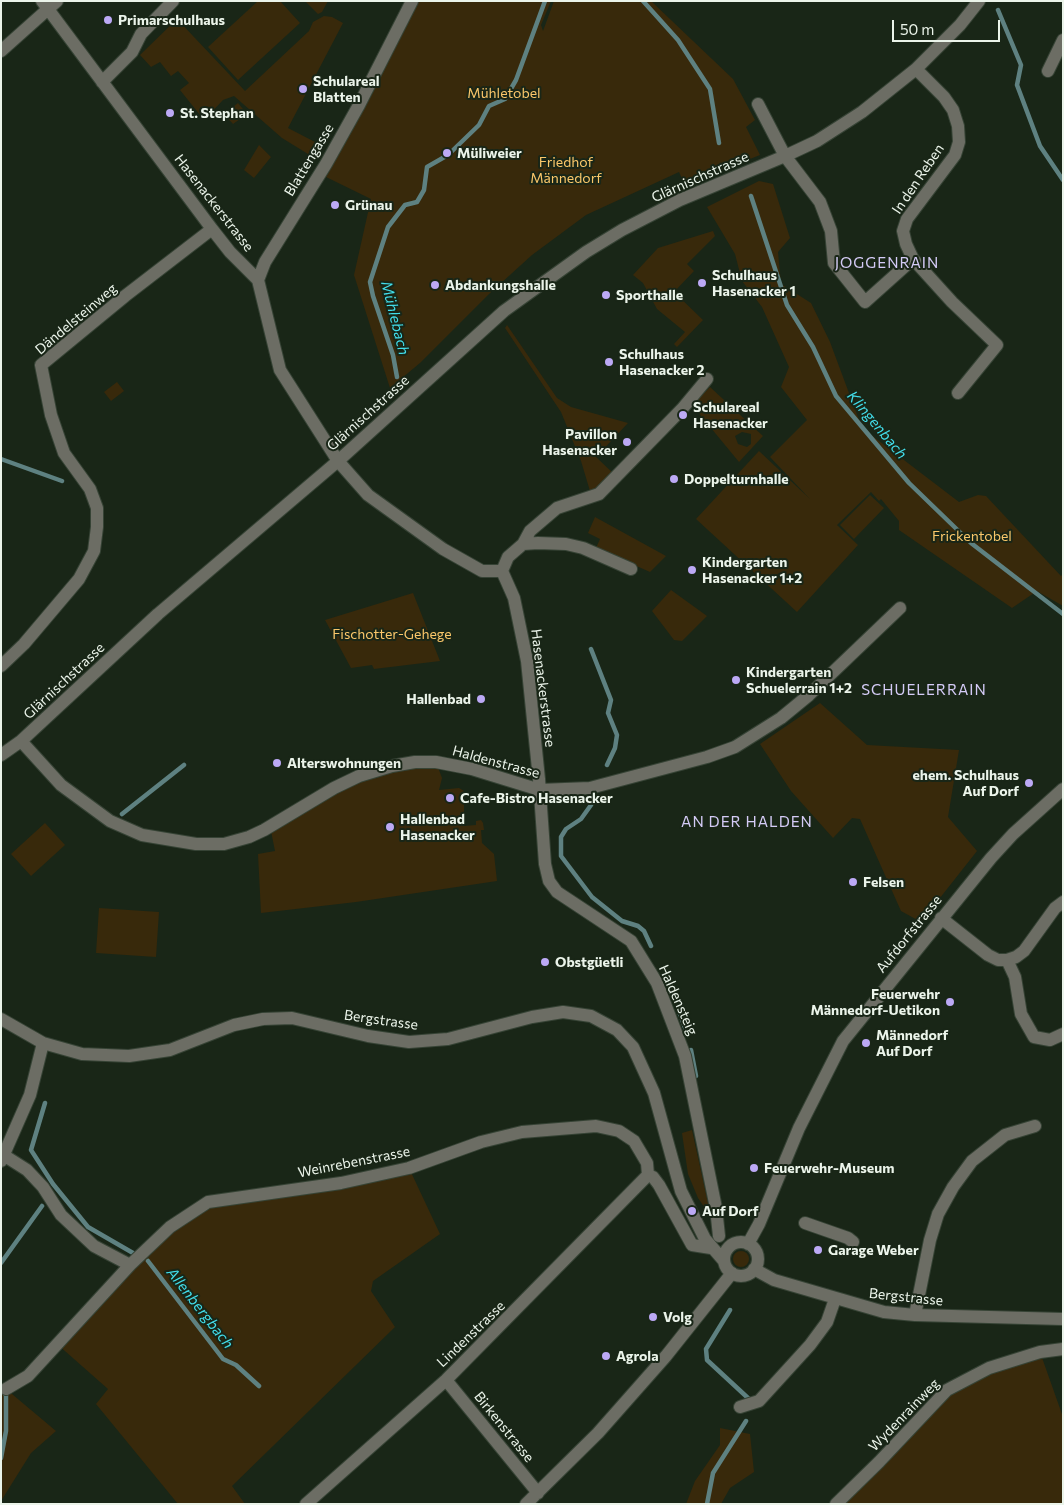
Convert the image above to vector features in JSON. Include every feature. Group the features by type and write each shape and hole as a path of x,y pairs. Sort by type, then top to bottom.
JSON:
{"street":[{"path":"102,82 132,52 141,34 173,1"},
{"name":"Blattengasse","path":"258,280 265,262 326,164 359,105 412,1"},
{"name":"Glärnischstrasse","path":"1,755 21,741 158,614 338,461 504,311 586,252 680,200 786,156 817,141 862,112 916,69 960,25 979,1"},
{"path":"1,51 49,4"},
{"name":"Hasenackerstrasse","path":"49,4 102,82 212,229 230,252 258,280"},
{"path":"1048,71 1063,40"},
{"name":"In den Reben","path":"916,69 944,97 953,110 958,126 959,142 955,155 907,220 903,230 906,244 913,258 952,302 997,345 958,393"},
{"path":"758,104 786,156 820,202 831,231 834,262 865,302 913,258"},
{"name":"Dändelsteinweg","path":"1,666 24,644 83,573 94,551 98,528 97,508 90,490 64,452 51,416 41,365 125,296 212,229"},
{"path":"258,280 280,370 338,461 368,495 443,549 482,571 502,571 508,557 523,544 530,531 557,508 599,494 682,409 707,379"},
{"path":"523,544 566,544 583,548 631,568"},
{"name":"Hasenackerstrasse","path":"502,571 514,598 527,661 540,790"},
{"name":"Haldenstrasse","path":"21,741 61,785 110,821 142,835 196,844 224,844 249,837 334,788 374,771 415,762 436,762 472,769 540,790 590,788 681,766 735,747 781,718 809,695 900,608"},
{"name":"Aufdorfstrasse","path":"748,1244 759,1224 783,1163 843,1041 991,858 1013,834 1063,789"},
{"name":"Haldensteig","path":"540,790 545,864 549,881 557,892 631,942 657,983 682,1044 716,1208 719,1236"},
{"path":"941,918 988,955 998,960 1007,960 1016,957 1024,951 1055,908 1063,902"},
{"path":"1007,960 1015,977 1021,1014 1034,1037 1050,1040 1063,1034"},
{"name":"Bergstrasse","path":"1,1018 43,1043 82,1054 137,1056 170,1050 234,1025 262,1019 292,1018 368,1036 409,1042 448,1039 532,1017 563,1012 591,1016 616,1030 634,1047 654,1094 682,1191 711,1248 724,1261 732,1273"},
{"path":"43,1043 30,1095 3,1159 27,1170 43,1187 61,1215 94,1246 130,1265"},
{"name":"Weinrebenstrasse","path":"6,1389 28,1376 130,1265 170,1227 208,1202 341,1183 409,1168 481,1142 522,1132 596,1126 620,1131 634,1141 647,1163 648,1175 653,1176 659,1185 692,1245 711,1248"},
{"path":"915,1315 930,1240 938,1214 953,1187 972,1161 1004,1135 1035,1126"},
{"name":"Lindenstrasse","path":"306,1504 446,1380 648,1175"},
{"name":"Bergstrasse","path":"696,1219 732,1244"},
{"path":"805,1223 848,1238 853,1242"},
{"path":"526,1504 605,1426 666,1356 732,1273 744,1275 754,1269 756,1252 748,1244 740,1242 732,1244 726,1251 724,1261"},
{"name":"Bergstrasse","path":"754,1269 774,1280 884,1312 915,1315 1063,1319"},
{"path":"740,1407 758,1401 810,1345 827,1322 835,1299"},
{"name":"Wydenrainweg","path":"836,1504 879,1462 947,1390 988,1368 1040,1352 1063,1349"},
{"name":"Birkenstrasse","path":"446,1380 538,1493"}],"green space":[{"path":"258,1 280,1 300,23 238,80 208,47"},
{"path":"305,1 328,1 322,12 318,14"},
{"path":"419,1 551,1 541,25 543,31 554,1 651,1 733,79 755,120 746,127 760,155 685,185 679,172 586,215 532,255 489,294 420,363 390,388 354,275 371,199 326,177 369,100"},
{"path":"324,16 332,17 343,23 288,128 315,142 308,154 282,138 234,96 223,100 204,120 180,90 189,83 178,71 171,76 160,62 151,67 140,55 177,19 245,91 309,31 313,22"},
{"path":"238,103 247,114 233,124 224,114"},
{"path":"259,145 271,157 254,178 244,170"},
{"name":"Frickentobel","path":"759,181 773,184 790,238 778,252 781,284 811,303 830,342 862,428 959,502 978,495 986,496 1061,576 1063,574 1063,606 1037,591 1012,608 899,530 899,521 881,499 879,501 871,492 837,525 858,545 797,612 696,519 759,451 810,499 770,457 807,420 781,387 789,367 762,307 742,281 735,254 707,207"},
{"path":"713,231 715,236 687,264 694,271 674,292 703,320 677,347 674,344 685,332 657,309 643,283 633,275 658,248"},
{"path":"507,325 557,398 571,407 628,423 596,457 614,474 602,487 590,491 581,461 561,412 505,328"},
{"path":"117,382 124,391 111,401 104,392"},
{"path":"710,387 763,436 739,462 692,405","holes":["742,432 751,434 751,444 747,447 738,444 735,436"]},
{"path":"870,495 884,508 854,539 840,525"},
{"path":"595,517 666,556 650,572 596,548 600,539 588,533"},
{"path":"671,590 707,616 682,641 674,640 652,611"},
{"name":"Fischotter-Gehege","path":"413,593 440,661 374,669 372,665 351,668 325,620"},
{"path":"820,703 867,745 959,750 948,817 977,851 921,922 901,911 860,819 852,818 833,838 791,791 760,744"},
{"path":"436,762 442,778 439,790 459,788 464,791 464,826 476,825 476,821 481,820 483,823 484,830 481,830 482,843 494,854 497,881 356,902 261,913 258,854 275,851 270,826 359,776"},
{"path":"45,823 65,845 31,876 11,854"},
{"path":"99,908 159,912 156,957 96,953"},
{"path":"692,1130 711,1217 698,1198 688,1174 682,1133"},
{"path":"409,1168 440,1234 373,1281 371,1291 395,1327 232,1486 245,1504 178,1504 96,1404 108,1389 57,1344 130,1265 208,1202"},
{"path":"741,1251 747,1253 749,1259 747,1265 741,1267 735,1265 733,1259 735,1253"},
{"path":"1040,1352 1063,1417 1063,1504 836,1504 947,1390"},
{"path":"6,1389 56,1431 31,1453 1,1501 1,1393"},
{"path":"720,1428 750,1434 754,1472 730,1488 721,1504 686,1504 695,1481 720,1445"}],"waterway":[{"name":"Mühlebach","path":"397,377 393,355 370,282 388,227 405,205 417,202 424,190 427,167 448,155 479,125 489,106 505,99 516,80 545,1"},
{"name":"Klingenbach","path":"643,1 678,40 710,89 719,143"},
{"path":"998,10 1021,65 1017,85 1040,146 1063,180"},
{"name":"Klingenbach","path":"751,196 787,305 813,347 836,396 909,483 971,543 1063,614"},
{"path":"1,459 62,481"},
{"path":"591,649 611,700 608,713 617,735 615,748 607,765"},
{"path":"122,814 184,765"},
{"path":"591,805 581,819 566,829 561,837 561,856 592,897 622,921 638,926 644,931 651,946"},
{"path":"671,990 687,1033"},
{"path":"691,1050 696,1076"},
{"name":"Allenbergbach","path":"45,1103 31,1150 53,1184 88,1227 133,1253"},
{"path":"1,1263 42,1206"},
{"name":"Allenbergbach","path":"148,1261 223,1359 236,1365 259,1386"},
{"path":"730,1310 706,1349 707,1360 748,1398"},
{"path":"1,1458 6,1431 6,1395 2,1391"},
{"path":"707,1504 713,1473 746,1421"}],"place":[{"name":"Primarschulhaus","path":"108,20"},
{"name":"Schulareal Blatten","path":"303,89"},
{"name":"St. Stephan","path":"170,113"},
{"name":"Müliweier","path":"447,153"},
{"name":"Grünau","path":"335,205"},
{"name":"Schulhaus Hasenacker 1","path":"702,283"},
{"name":"Abdankungshalle","path":"435,285"},
{"name":"Sporthalle","path":"606,295"},
{"name":"Schulhaus Hasenacker 2","path":"609,362"},
{"name":"Schulareal Hasenacker","path":"683,415"},
{"name":"Pavillon Hasenacker","path":"627,442"},
{"name":"Doppelturnhalle","path":"674,479"},
{"name":"Kindergarten Hasenacker 1+2","path":"692,570"},
{"name":"Kindergarten Schuelerrain 1+2","path":"736,680"},
{"name":"Hallenbad","path":"481,699"},
{"name":"Alterswohnungen","path":"277,763"},
{"name":"ehem. Schulhaus Auf Dorf","path":"1029,783"},
{"name":"Cafe-Bistro Hasenacker","path":"450,798"},
{"name":"Hallenbad Hasenacker","path":"390,827"},
{"name":"Felsen","path":"853,882"},
{"name":"Obstgüetli","path":"545,962"},
{"name":"Feuerwehr Männedorf-Uetikon","path":"950,1002"},
{"name":"Männedorf Auf Dorf","path":"866,1043"},
{"name":"Feuerwehr-Museum","path":"754,1168"},
{"name":"Auf Dorf","path":"692,1211"},
{"name":"Garage Weber","path":"818,1250"},
{"name":"Volg","path":"653,1317"},
{"name":"Agrola","path":"606,1356"}],"district":[{"name":"JOGGENRAIN","path":"887,263"},
{"name":"SCHUELERRAIN","path":"924,690"},
{"name":"AN DER HALDEN","path":"747,822"}],"park label":[{"name":"Mühletobel","path":"504,93"},
{"name":"Friedhof Männedorf","path":"566,170"}]}
